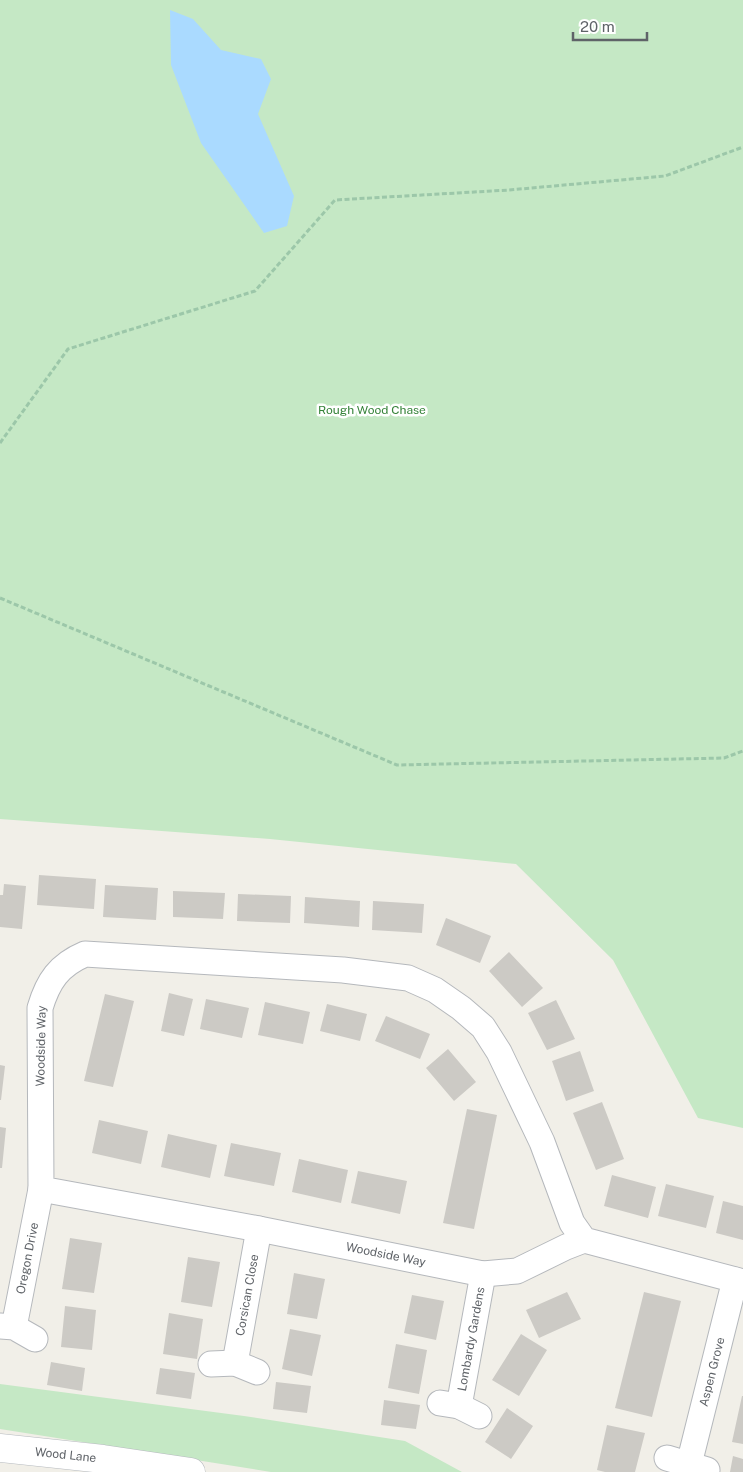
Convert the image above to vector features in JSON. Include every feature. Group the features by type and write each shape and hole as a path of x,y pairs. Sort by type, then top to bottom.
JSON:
{"street":[{"name":"Woodside Way","path":"85,954 343,970 408,978 435,990 461,1008 482,1027 499,1052 542,1142 572,1223 584,1240 517,1271 482,1274 259,1229 40,1189 40,1008 46,990 62,968 71,960 85,954"},
{"name":"Oregon Drive","path":"16,1331 40,1189"},
{"name":"Corsican Close","path":"211,1364 246,1367 259,1229"},
{"path":"584,1240 739,1281"},
{"name":"Lombardy Gardens","path":"459,1408 482,1274"},
{"name":"Aspen Grove","path":"688,1464 739,1281"},
{"name":"Wood Lane","path":"0,1448 103,1459 191,1472"}],"path":[{"path":"0,443 68,349 255,291 335,200 509,190 665,176 743,147"},
{"path":"0,598 397,765 724,758 743,751"}],"green space":[{"name":"Rough Wood Chase","path":"0,0 743,0 743,1128 698,1118 613,960 516,864 270,839 0,819"},
{"path":"0,1384 244,1416 405,1441 462,1472 271,1472 0,1429"}],"water":[{"path":"170,10 193,19 221,50 261,59 271,79 258,114 294,196 287,226 264,233 201,143 171,65"}],"building":[{"path":"39,875 96,879 94,909 37,905"},
{"path":"4,884 26,886 22,929 0,927 0,895 3,895"},
{"path":"105,885 158,888 156,920 103,917"},
{"path":"173,891 225,893 223,919 173,917"},
{"path":"238,894 291,896 290,923 237,921"},
{"path":"305,897 360,901 359,927 304,923"},
{"path":"373,901 424,904 422,933 372,930"},
{"path":"446,918 491,936 480,963 436,945"},
{"path":"509,952 543,988 522,1007 489,971"},
{"path":"169,993 193,999 184,1036 161,1031"},
{"path":"105,994 134,1001 113,1087 84,1081"},
{"path":"206,999 249,1008 242,1038 200,1029"},
{"path":"556,1000 575,1039 547,1050 528,1013"},
{"path":"265,1002 310,1012 303,1044 258,1035"},
{"path":"327,1004 367,1014 360,1041 320,1031"},
{"path":"386,1016 430,1034 420,1059 375,1041"},
{"path":"448,1049 476,1082 454,1101 426,1068"},
{"path":"580,1051 594,1091 566,1101 552,1061"},
{"path":"0,1065 5,1066 1,1100 0,1100"},
{"path":"602,1102 624,1159 596,1170 573,1113"},
{"path":"467,1109 497,1115 474,1229 443,1223"},
{"path":"99,1120 148,1131 141,1164 92,1153"},
{"path":"0,1127 6,1128 2,1168 0,1168"},
{"path":"168,1134 217,1145 210,1178 161,1167"},
{"path":"231,1143 281,1153 274,1186 224,1176"},
{"path":"299,1159 348,1170 341,1203 292,1192"},
{"path":"358,1171 407,1181 400,1214 351,1203"},
{"path":"612,1175 656,1187 648,1218 604,1206"},
{"path":"666,1184 714,1196 706,1228 658,1216"},
{"path":"723,1201 743,1206 743,1240 716,1233"},
{"path":"70,1238 102,1243 94,1293 62,1289"},
{"path":"188,1257 220,1262 212,1307 181,1302"},
{"path":"294,1273 325,1279 317,1319 287,1314"},
{"path":"567,1292 581,1319 539,1338 526,1310"},
{"path":"644,1292 681,1301 652,1417 615,1408"},
{"path":"412,1295 444,1301 436,1340 404,1333"},
{"path":"65,1306 96,1310 92,1350 61,1347"},
{"path":"169,1313 203,1319 197,1359 163,1354"},
{"path":"290,1329 321,1335 312,1376 282,1369"},
{"path":"521,1334 547,1350 519,1396 492,1380"},
{"path":"396,1344 427,1350 419,1394 388,1388"},
{"path":"51,1362 85,1368 82,1391 47,1385"},
{"path":"160,1368 195,1373 191,1399 156,1394"},
{"path":"276,1382 311,1386 307,1413 273,1409"},
{"path":"743,1396 743,1444 732,1442"},
{"path":"384,1400 420,1405 416,1429 381,1425"},
{"path":"507,1408 533,1426 511,1459 485,1442"},
{"path":"607,1425 645,1433 635,1472 605,1472 597,1470"},
{"path":"733,1456 743,1459 743,1472 730,1472"}]}
